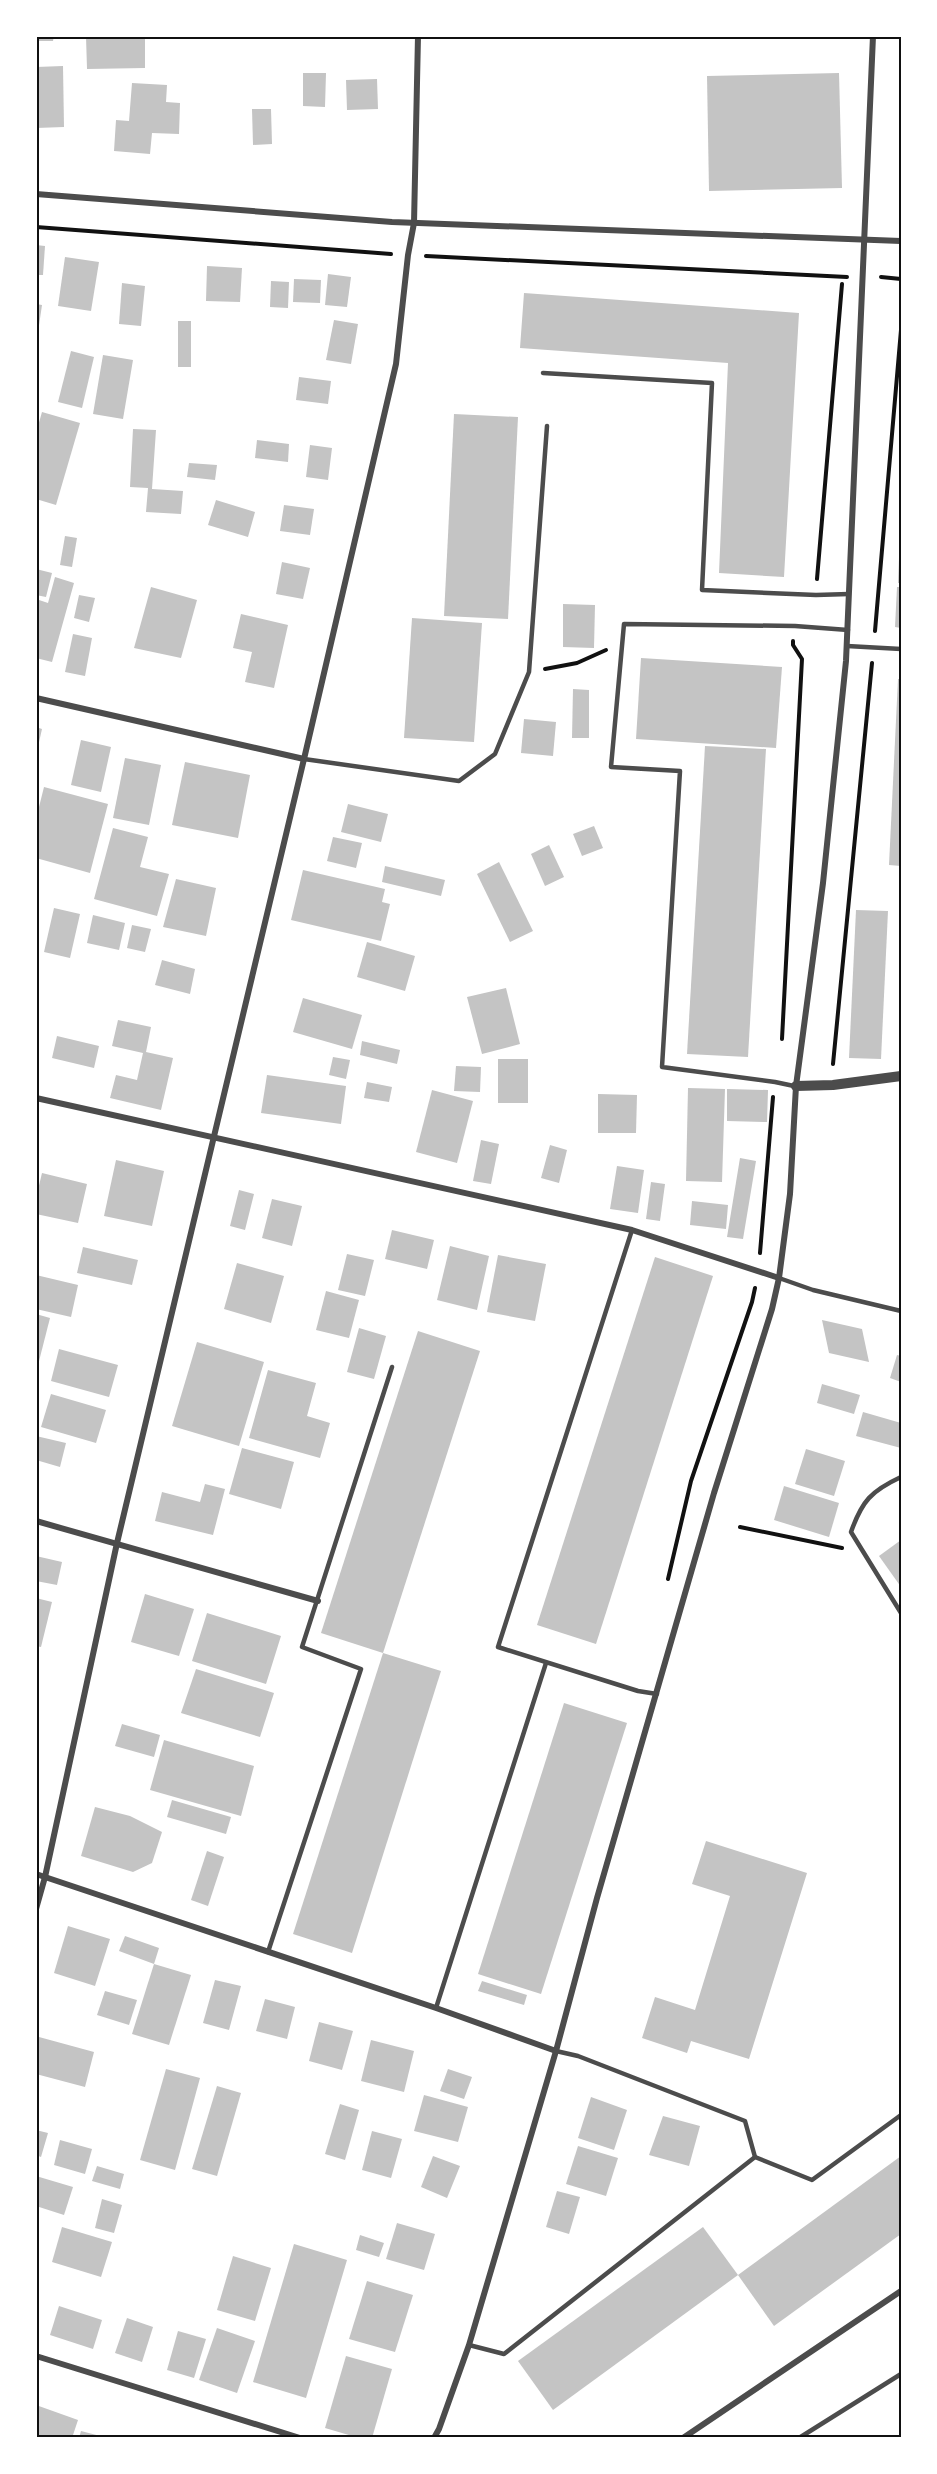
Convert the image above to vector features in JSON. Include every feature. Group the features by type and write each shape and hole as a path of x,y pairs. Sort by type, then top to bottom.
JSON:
{"street":[{"path":"36,1909 45,1877 117,1543 396,364 408,255 414,223 418,36"},
{"path":"434,2438 469,2345 556,2051 597,1898 711,1504 772,1310 779,1278 790,1194 796,1086 824,883 847,646 873,36"},
{"path":"36,194 414,223 901,241"},
{"path":"36,698 304,759"},
{"path":"796,1086 833,1085 901,1076"},
{"path":"36,1098 632,1230 779,1278"},
{"path":"36,1521 318,1601"},
{"path":"36,1874 436,2008 556,2051"},
{"path":"683,2438 901,2290"},
{"path":"36,2356 300,2438"}],"lane":[{"path":"543,373 712,383 702,590 816,595 849,594"},
{"path":"304,759 459,781 495,754 529,672 547,426"},
{"path":"796,1086 662,1067 680,771 611,767 624,624 795,626 848,630"},
{"path":"847,646 901,649"},
{"path":"632,1230 498,1647 638,1691 657,1694"},
{"path":"779,1278 813,1290 901,1311"},
{"path":"268,1952 361,1669 302,1647 392,1367"},
{"path":"901,1478 882,1486 860,1508 852,1532 901,1612"},
{"path":"436,2008 546,1663"},
{"path":"556,2051 578,2056 745,2121 755,2157"},
{"path":"755,2157 812,2180 901,2115"},
{"path":"469,2345 504,2354 755,2157"},
{"path":"799,2438 901,2374"}],"path":[{"path":"36,227 408,255 842,278 863,275 901,279"},
{"path":"816,595 842,278 848,239"},
{"path":"833,1065 874,648 901,330"},
{"path":"781,1047 802,659 793,645 795,626"},
{"path":"529,672 577,663 622,642"},
{"path":"665,1590 692,1481 752,1302 758,1270 769,1118 775,1082"},
{"path":"740,1527 864,1553"}],"building":[{"path":"36,36 54,36 53,41 36,41"},
{"path":"86,36 145,36 145,68 87,69"},
{"path":"63,66 64,127 36,128 36,67"},
{"path":"303,73 326,73 325,107 303,106"},
{"path":"839,73 842,188 709,191 707,76"},
{"path":"377,79 378,109 347,110 346,80"},
{"path":"132,83 167,85 166,102 180,103 179,134 152,133 150,154 114,151 116,120 129,121"},
{"path":"252,109 271,109 272,144 253,145"},
{"path":"36,245 45,246 43,275 36,275"},
{"path":"65,257 99,262 91,311 58,306"},
{"path":"207,266 242,268 240,302 206,301"},
{"path":"328,274 351,277 347,307 325,305"},
{"path":"294,279 321,280 320,303 293,302"},
{"path":"271,281 289,282 288,308 270,307"},
{"path":"122,283 145,286 141,326 119,324"},
{"path":"524,293 799,313 784,577 719,573 728,363 520,348"},
{"path":"36,304 42,305 37,339 36,339"},
{"path":"334,320 358,324 351,364 326,360"},
{"path":"178,321 191,321 191,367 178,367"},
{"path":"71,351 94,357 82,408 58,402"},
{"path":"103,355 133,360 123,419 93,414"},
{"path":"299,377 331,381 328,404 296,400"},
{"path":"42,412 80,423 56,505 36,499 36,433"},
{"path":"454,414 518,417 508,619 444,616"},
{"path":"133,429 156,430 152,489 183,491 181,514 146,512 148,488 130,487"},
{"path":"257,440 289,444 288,462 255,458"},
{"path":"310,445 332,448 328,480 306,477"},
{"path":"189,463 217,465 215,480 187,477"},
{"path":"216,500 255,512 248,537 208,525"},
{"path":"284,505 314,509 310,535 280,531"},
{"path":"65,536 77,538 72,567 60,565"},
{"path":"899,558 901,558 901,583 898,583"},
{"path":"282,562 310,568 303,599 276,594"},
{"path":"36,569 52,573 46,597 36,595"},
{"path":"55,577 74,583 52,662 36,658 36,599 48,603"},
{"path":"151,587 197,600 181,658 134,648"},
{"path":"897,587 901,587 901,628 895,627"},
{"path":"79,595 95,598 89,622 74,618"},
{"path":"563,604 595,605 594,648 563,647"},
{"path":"241,614 288,625 274,688 245,682 252,652 233,648"},
{"path":"412,618 482,623 474,742 404,738"},
{"path":"73,634 92,638 85,676 65,672"},
{"path":"641,658 782,667 776,748 636,739"},
{"path":"898,679 901,679 901,866 889,865"},
{"path":"573,689 589,690 589,738 572,738"},
{"path":"524,719 556,722 553,756 521,753"},
{"path":"36,727 42,729 37,751 36,751"},
{"path":"81,740 111,747 101,792 71,785"},
{"path":"705,746 766,749 748,1057 687,1054"},
{"path":"125,758 161,765 149,825 113,818"},
{"path":"185,762 250,775 238,838 172,825"},
{"path":"44,787 108,804 90,873 36,858 36,819"},
{"path":"348,804 388,814 381,842 341,832"},
{"path":"594,826 603,848 582,856 573,834"},
{"path":"113,828 148,837 140,867 169,874 157,916 94,899"},
{"path":"333,837 362,843 356,868 327,861"},
{"path":"549,845 564,877 545,886 531,854"},
{"path":"499,862 533,931 510,942 477,874"},
{"path":"385,866 445,880 441,896 382,882"},
{"path":"303,870 385,889 382,902 390,904 381,941 291,920"},
{"path":"176,879 216,888 206,936 163,927"},
{"path":"54,908 80,914 70,958 44,952"},
{"path":"856,910 888,911 881,1059 849,1058"},
{"path":"93,915 125,923 119,950 87,943"},
{"path":"132,925 151,929 145,952 127,948"},
{"path":"367,942 415,956 405,991 357,977"},
{"path":"162,960 195,969 190,994 155,985"},
{"path":"506,988 520,1044 482,1054 467,997"},
{"path":"303,998 362,1015 352,1049 293,1032"},
{"path":"118,1020 151,1027 146,1052 173,1058 161,1110 110,1098 116,1075 137,1080 143,1053 112,1046"},
{"path":"57,1036 99,1046 94,1068 52,1058"},
{"path":"362,1041 400,1050 397,1064 360,1055"},
{"path":"333,1057 350,1060 346,1079 329,1075"},
{"path":"498,1059 528,1059 528,1103 498,1103"},
{"path":"456,1066 481,1067 480,1092 454,1091"},
{"path":"267,1075 346,1086 341,1124 261,1113"},
{"path":"367,1082 392,1087 389,1102 364,1098"},
{"path":"688,1088 725,1089 722,1182 686,1181"},
{"path":"727,1089 768,1090 767,1122 727,1121"},
{"path":"432,1090 473,1101 457,1163 416,1152"},
{"path":"598,1094 637,1095 636,1133 598,1133"},
{"path":"481,1140 499,1144 491,1184 473,1181"},
{"path":"550,1145 567,1150 559,1183 541,1178"},
{"path":"740,1158 756,1161 743,1239 727,1237"},
{"path":"116,1160 164,1171 152,1226 104,1216"},
{"path":"617,1166 644,1170 638,1213 610,1209"},
{"path":"42,1173 87,1184 78,1223 36,1214 36,1198"},
{"path":"651,1182 665,1184 660,1221 646,1219"},
{"path":"239,1190 254,1194 245,1230 230,1226"},
{"path":"272,1199 302,1206 292,1246 262,1238"},
{"path":"692,1201 728,1205 726,1229 690,1225"},
{"path":"392,1230 434,1240 427,1269 385,1259"},
{"path":"450,1246 489,1256 477,1310 437,1300"},
{"path":"83,1247 138,1260 132,1285 77,1273"},
{"path":"347,1254 374,1260 365,1296 338,1290"},
{"path":"498,1255 546,1264 535,1321 487,1312"},
{"path":"655,1257 713,1276 596,1644 537,1625"},
{"path":"237,1263 284,1276 271,1323 224,1309"},
{"path":"36,1275 78,1285 71,1317 36,1309"},
{"path":"326,1291 359,1300 349,1338 316,1330"},
{"path":"36,1314 50,1318 37,1369 36,1369"},
{"path":"822,1320 862,1329 869,1362 829,1353"},
{"path":"359,1328 386,1336 374,1379 347,1372"},
{"path":"418,1331 480,1351 383,1653 321,1633"},
{"path":"197,1342 264,1362 239,1446 172,1426"},
{"path":"59,1349 118,1365 109,1397 51,1381"},
{"path":"897,1355 901,1356 901,1382 890,1378"},
{"path":"268,1370 316,1383 307,1416 330,1423 320,1458 249,1438"},
{"path":"822,1384 860,1395 854,1414 817,1403"},
{"path":"51,1394 106,1410 96,1443 41,1427"},
{"path":"863,1412 901,1423 901,1448 856,1436"},
{"path":"36,1436 66,1443 60,1467 36,1460"},
{"path":"242,1448 294,1462 281,1509 229,1494"},
{"path":"806,1449 845,1461 834,1496 795,1484"},
{"path":"205,1484 225,1489 213,1535 155,1521 162,1492 200,1502"},
{"path":"784,1486 839,1503 829,1537 774,1520"},
{"path":"901,1540 901,1587 879,1556"},
{"path":"36,1556 62,1562 57,1585 36,1581"},
{"path":"145,1594 194,1609 179,1656 131,1642"},
{"path":"36,1598 52,1602 41,1647 36,1646"},
{"path":"207,1613 281,1636 266,1684 192,1661"},
{"path":"383,1653 441,1671 352,1953 293,1934"},
{"path":"196,1669 274,1693 260,1737 181,1713"},
{"path":"564,1703 627,1723 541,1994 478,1974"},
{"path":"122,1724 160,1735 154,1757 115,1746"},
{"path":"164,1740 254,1766 241,1816 150,1790"},
{"path":"172,1800 231,1817 226,1834 167,1817"},
{"path":"95,1807 130,1816 162,1832 152,1863 133,1872 81,1856"},
{"path":"706,1841 807,1873 749,2059 691,2041 687,2053 642,2038 655,1997 695,2010 730,1896 692,1884"},
{"path":"207,1851 224,1857 208,1906 191,1900"},
{"path":"68,1926 110,1939 95,1986 54,1973"},
{"path":"125,1936 159,1948 154,1964 119,1951"},
{"path":"154,1964 191,1975 169,2045 132,2034"},
{"path":"215,1980 241,1986 229,2030 203,2023"},
{"path":"482,1981 527,1995 524,2005 478,1991"},
{"path":"105,1991 137,2000 129,2025 97,2015"},
{"path":"265,1999 295,2007 287,2039 256,2031"},
{"path":"319,2022 353,2031 342,2070 309,2061"},
{"path":"39,2037 94,2052 85,2087 36,2074 36,2048"},
{"path":"371,2040 414,2051 404,2092 361,2081"},
{"path":"166,2069 200,2078 175,2170 140,2160"},
{"path":"448,2069 472,2077 464,2099 440,2091"},
{"path":"217,2086 241,2093 217,2176 192,2169"},
{"path":"424,2095 468,2107 458,2142 414,2131"},
{"path":"591,2097 627,2110 614,2150 578,2138"},
{"path":"340,2104 359,2110 345,2160 325,2154"},
{"path":"663,2116 700,2126 689,2166 649,2155"},
{"path":"36,2130 48,2133 41,2157 36,2155"},
{"path":"372,2131 402,2139 391,2178 362,2170"},
{"path":"60,2140 92,2149 85,2174 54,2165"},
{"path":"578,2146 618,2158 606,2196 566,2184"},
{"path":"433,2156 460,2166 447,2198 421,2187"},
{"path":"901,2156 901,2234 774,2326 738,2275"},
{"path":"97,2166 124,2174 120,2189 92,2181"},
{"path":"36,2176 73,2187 64,2215 36,2206"},
{"path":"557,2191 580,2197 569,2234 546,2227"},
{"path":"102,2199 122,2205 114,2233 95,2228"},
{"path":"397,2223 435,2234 424,2270 386,2259"},
{"path":"62,2227 112,2242 101,2277 52,2262"},
{"path":"703,2227 738,2275 553,2410 518,2361"},
{"path":"360,2235 384,2243 379,2257 356,2250"},
{"path":"294,2244 347,2260 306,2398 253,2382"},
{"path":"233,2256 271,2268 255,2321 217,2310"},
{"path":"367,2281 413,2295 395,2352 349,2339"},
{"path":"59,2306 102,2320 93,2349 50,2335"},
{"path":"127,2318 153,2327 142,2362 115,2353"},
{"path":"217,2328 255,2341 237,2393 199,2380"},
{"path":"178,2331 206,2339 194,2378 167,2370"},
{"path":"346,2356 392,2369 372,2438 359,2438 325,2428"},
{"path":"36,2405 78,2420 72,2438 36,2438"},
{"path":"81,2431 104,2437 104,2438 79,2438"}]}
